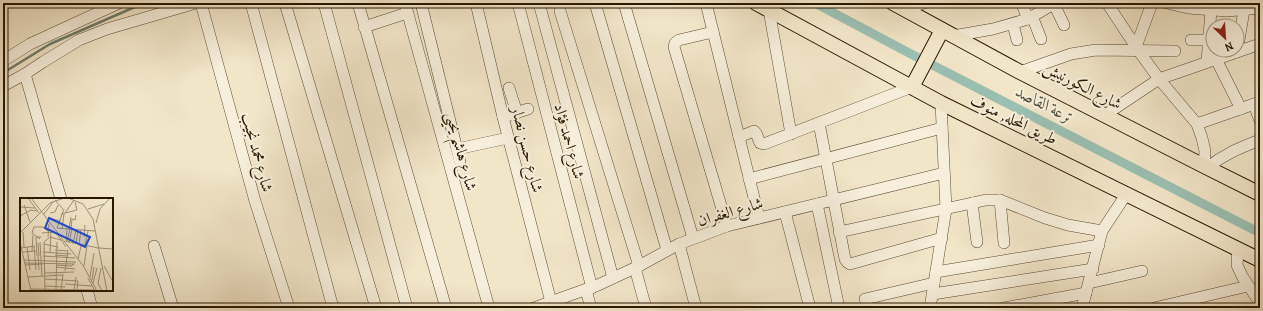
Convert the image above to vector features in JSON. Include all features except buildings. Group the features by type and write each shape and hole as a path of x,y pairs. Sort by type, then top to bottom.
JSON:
{"main road":[{"name":"طريق المحله, منوف","path":"756,3 914,83 941,102 1260,260"},
{"name":"شارع الكورنيش","path":"899,6 944,36 1020,72 1206,167 1257,190"},
{"path":"914,83 944,36"}],"street":[{"path":"3,61 30,44 119,3"},
{"path":"3,86 79,40 107,29 196,3"},
{"name":"شارع محمد نجيب","path":"201,3 255,201 289,308"},
{"path":"251,3 333,308"},
{"path":"285,3 376,308"},
{"path":"324,3 407,308"},
{"path":"358,3 446,308"},
{"path":"421,3 460,162"},
{"name":"شارع حسن نصار","path":"476,3 508,138 551,302"},
{"name":"شارع احمد فؤاد","path":"518,3 589,289 591,308"},
{"path":"539,3 613,278"},
{"path":"595,3 667,250"},
{"path":"624,3 693,238"},
{"path":"706,3 759,218"},
{"path":"899,6 924,3"},
{"path":"1107,3 1137,49 1159,79 1197,124 1205,151 1206,167"},
{"path":"1137,49 1152,3"},
{"path":"1167,3 1188,8 1260,8"},
{"path":"944,36 986,30 1012,24 1030,18 1054,4 1064,26"},
{"path":"1023,7 1041,39"},
{"path":"1242,18 1244,7"},
{"path":"364,27 406,8"},
{"name":"شارع هاشم يحيى","path":"406,8 488,308"},
{"path":"1209,8 1209,18"},
{"path":"769,10 791,134"},
{"path":"560,11 637,267 646,308"},
{"path":"1012,24 1017,40"},
{"path":"713,32 679,40 675,43 674,47 727,226"},
{"path":"1191,40 1205,40"},
{"path":"1245,49 1260,44"},
{"path":"1020,72 1058,58 1096,50 1137,49 1175,51"},
{"path":"1211,58 1241,109"},
{"path":"1105,115 1159,79 1220,58"},
{"path":"25,74 61,198"},
{"path":"739,136 754,131 760,143 763,144 819,123 914,83"},
{"path":"509,88 517,113"},
{"path":"930,308 946,209 941,102"},
{"path":"1197,124 1257,103 1260,121"},
{"path":"503,117 528,109"},
{"path":"819,123 839,232 847,262 850,264 942,238"},
{"path":"749,178 942,128"},
{"path":"457,149 508,138"},
{"path":"1206,167 1230,152 1260,140"},
{"name":"شارع الغفران","path":"534,308 589,289 637,267 679,244 727,226 944,173"},
{"path":"1082,308 1102,231 1127,193"},
{"path":"839,232 986,200 1000,200 1045,218 1068,225 1102,231"},
{"path":"1000,200 1004,243"},
{"path":"972,203 977,242"},
{"path":"817,204 839,308"},
{"path":"786,212 810,308"},
{"path":"679,244 696,308"},
{"path":"865,299 935,278 1099,245"},
{"path":"154,246 173,308"},
{"path":"1238,249 1237,265 1248,286 1260,303"},
{"path":"932,294 1092,269"},
{"path":"1004,308 1088,288 1142,271"},
{"path":"1154,308 1248,286"},
{"path":"87,291 92,308"}],"waterway":[{"path":"3,73 50,44 144,3"},
{"name":"ترعة القاصد","path":"815,3 911,54 1260,233"}]}
